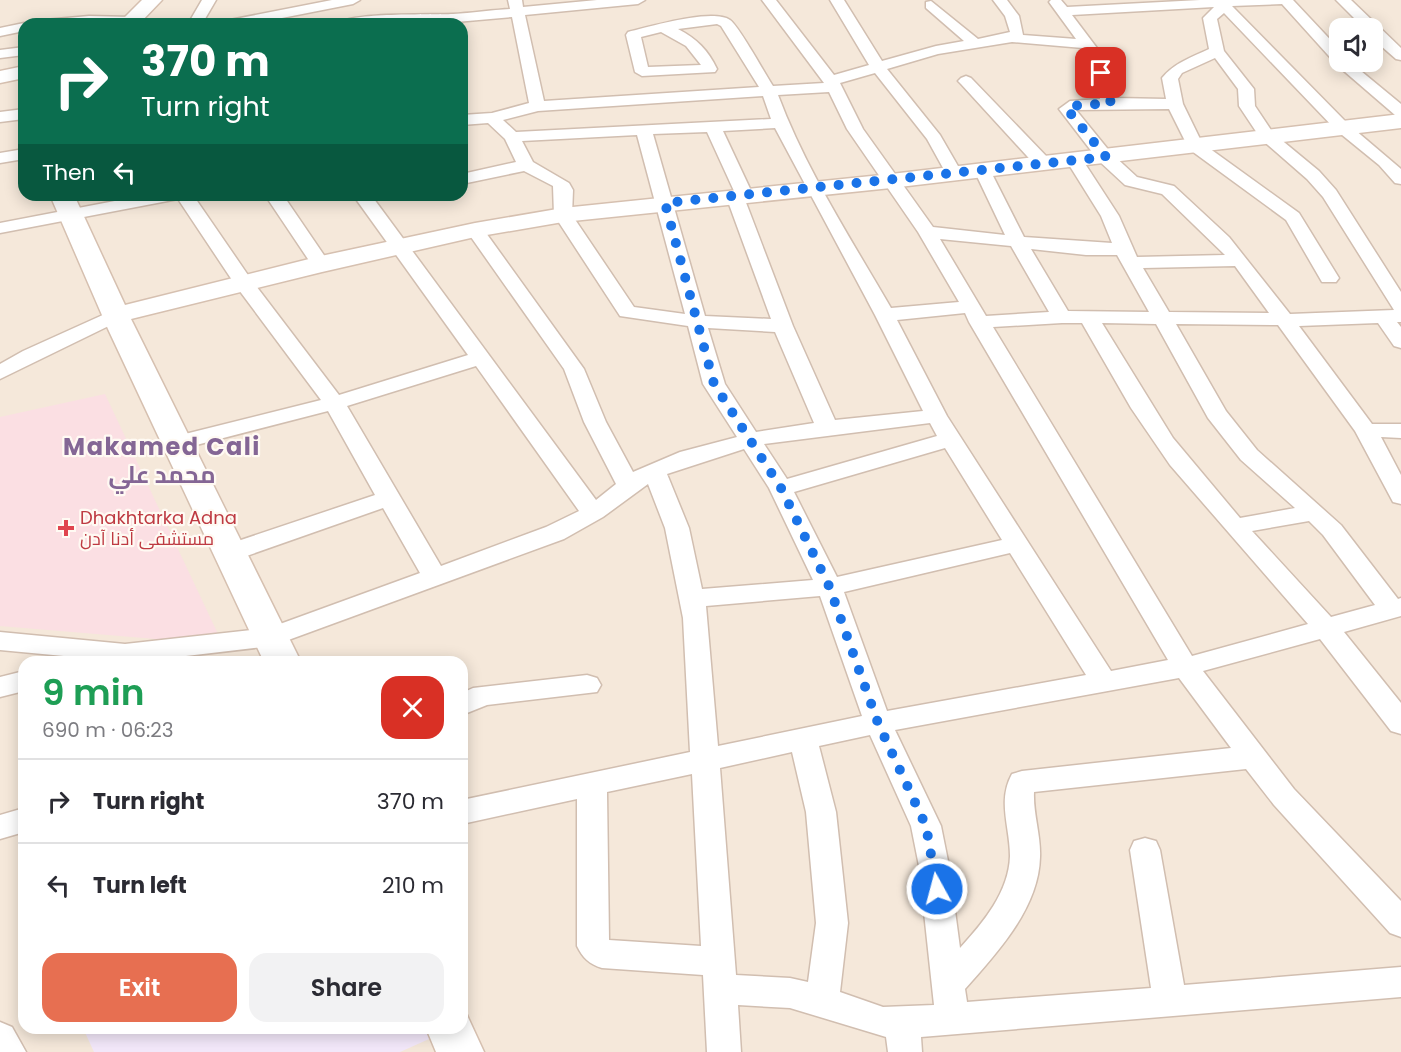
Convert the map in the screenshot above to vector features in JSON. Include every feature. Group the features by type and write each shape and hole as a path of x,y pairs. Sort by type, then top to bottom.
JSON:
{"street":[{"path":"135,18 153,0"},
{"path":"198,18 209,0"},
{"path":"249,18 255,0"},
{"path":"255,18 301,5 353,0"},
{"path":"359,0 369,18"},
{"path":"455,0 456,18 517,7 635,6 666,21 668,26 696,45 704,53 724,93"},
{"path":"769,0 833,84 855,129 927,232 1185,667 1284,797 1401,923"},
{"path":"837,0 878,68 934,138 954,173"},
{"path":"1000,0 1012,16 1017,33 1012,38"},
{"path":"1059,5 1162,2 1222,4 1280,0"},
{"path":"1286,0 1329,47"},
{"path":"1343,0 1361,18"},
{"path":"1222,4 1210,18 1217,51 1246,89 1247,106 1267,136 1330,194 1395,313 1401,342"},
{"path":"1222,4 1342,128 1385,161 1401,178"},
{"path":"1059,5 1099,60 1108,102 1111,103"},
{"path":"931,6 973,42"},
{"path":"517,7 537,106"},
{"path":"710,69 642,72 633,35 668,26 718,20 726,23 768,90 780,123 814,189 885,315 936,416 1104,682"},
{"path":"0,32 18,28"},
{"path":"468,120 492,118 537,106 833,84 878,68 973,42 1012,38 1087,44"},
{"path":"1383,39 1401,56"},
{"path":"1217,51 1173,74 1170,78 1175,104 1195,146 1293,217 1329,278"},
{"path":"0,54 18,52"},
{"path":"1355,72 1401,112"},
{"path":"0,77 18,73"},
{"path":"966,81 1006,127 1043,163"},
{"path":"0,88 18,89"},
{"path":"1175,104 1111,103 1070,106 1067,109 1106,157 1131,181 1168,190 1223,241 1366,430 1401,497"},
{"path":"0,117 18,115"},
{"path":"492,118 512,137 526,165 560,183 564,189 563,215 627,312 697,321 783,326"},
{"path":"0,372 30,355 116,315 243,282 476,230 563,215 1106,157 1401,121"},
{"path":"512,137 780,123"},
{"path":"713,126 740,196 783,326 827,428"},
{"path":"644,130 714,384 781,488 829,586 878,723 926,826 934,866 952,1019"},
{"path":"0,158 18,155"},
{"path":"468,811 878,723 1185,667 1396,609 1332,530 1238,442 1216,413 1127,256 1110,216 1074,160"},
{"path":"468,178 526,165"},
{"path":"982,170 1017,241 1062,317"},
{"path":"0,228 67,205 109,201"},
{"path":"188,201 243,282 334,403 434,576"},
{"path":"278,201 321,264"},
{"path":"373,201 401,246 593,513"},
{"path":"67,205 116,315 229,553 278,649"},
{"path":"476,230 574,369 596,422 629,486"},
{"path":"927,232 1086,249 1127,256 1240,261"},
{"path":"885,315 974,314 1088,318 1333,320 1395,313"},
{"path":"1088,318 1152,424 1178,460 1329,628 1401,724"},
{"path":"177,443 334,403 480,358"},
{"path":"0,641 127,653 278,649 434,576 555,533 593,513 629,486 654,471 749,441 827,428 936,416"},
{"path":"1366,430 1401,431"},
{"path":"781,488 951,439"},
{"path":"654,471 677,528 696,618 724,1052"},
{"path":"229,553 390,498"},
{"path":"1238,526 1313,513"},
{"path":"692,598 829,586 1017,544"},
{"path":"117,656 127,653"},
{"path":"0,687 18,682"},
{"path":"468,702 483,695 587,685"},
{"path":"803,740 821,812 832,923 822,1001"},
{"path":"948,984 1001,925 1017,885 1025,859 1022,815 1017,792 1022,782 1252,757"},
{"path":"591,783 593,946 602,954 719,976 822,1001 883,1022 904,1037 952,1019 1401,982"},
{"path":"0,827 18,822"},
{"path":"1145,850 1170,1001"},
{"path":"0,1038 9,1052"}],"shaded area":[{"path":"0,0 1401,0 1401,1052 0,1052"},
{"name":"Dhakhtarka Adna مستشفى أدنا آدن","path":"105,394 218,634 192,642 0,626 0,417"},
{"path":"86,1034 438,1035 400,1052 94,1052"}],"place":[{"name":"Dhakhtarka Adna مستشفى أدنا آدن","path":"66,528"}],"district":[{"name":"Makamed Cali محمد علي","path":"162,461"}],"route":[{"path":"937,889 926,826 913,792 878,723 829,586 781,488 714,384 665,203 1106,157 1067,109 1070,106 1111,103 1108,102 1101,73"}]}
